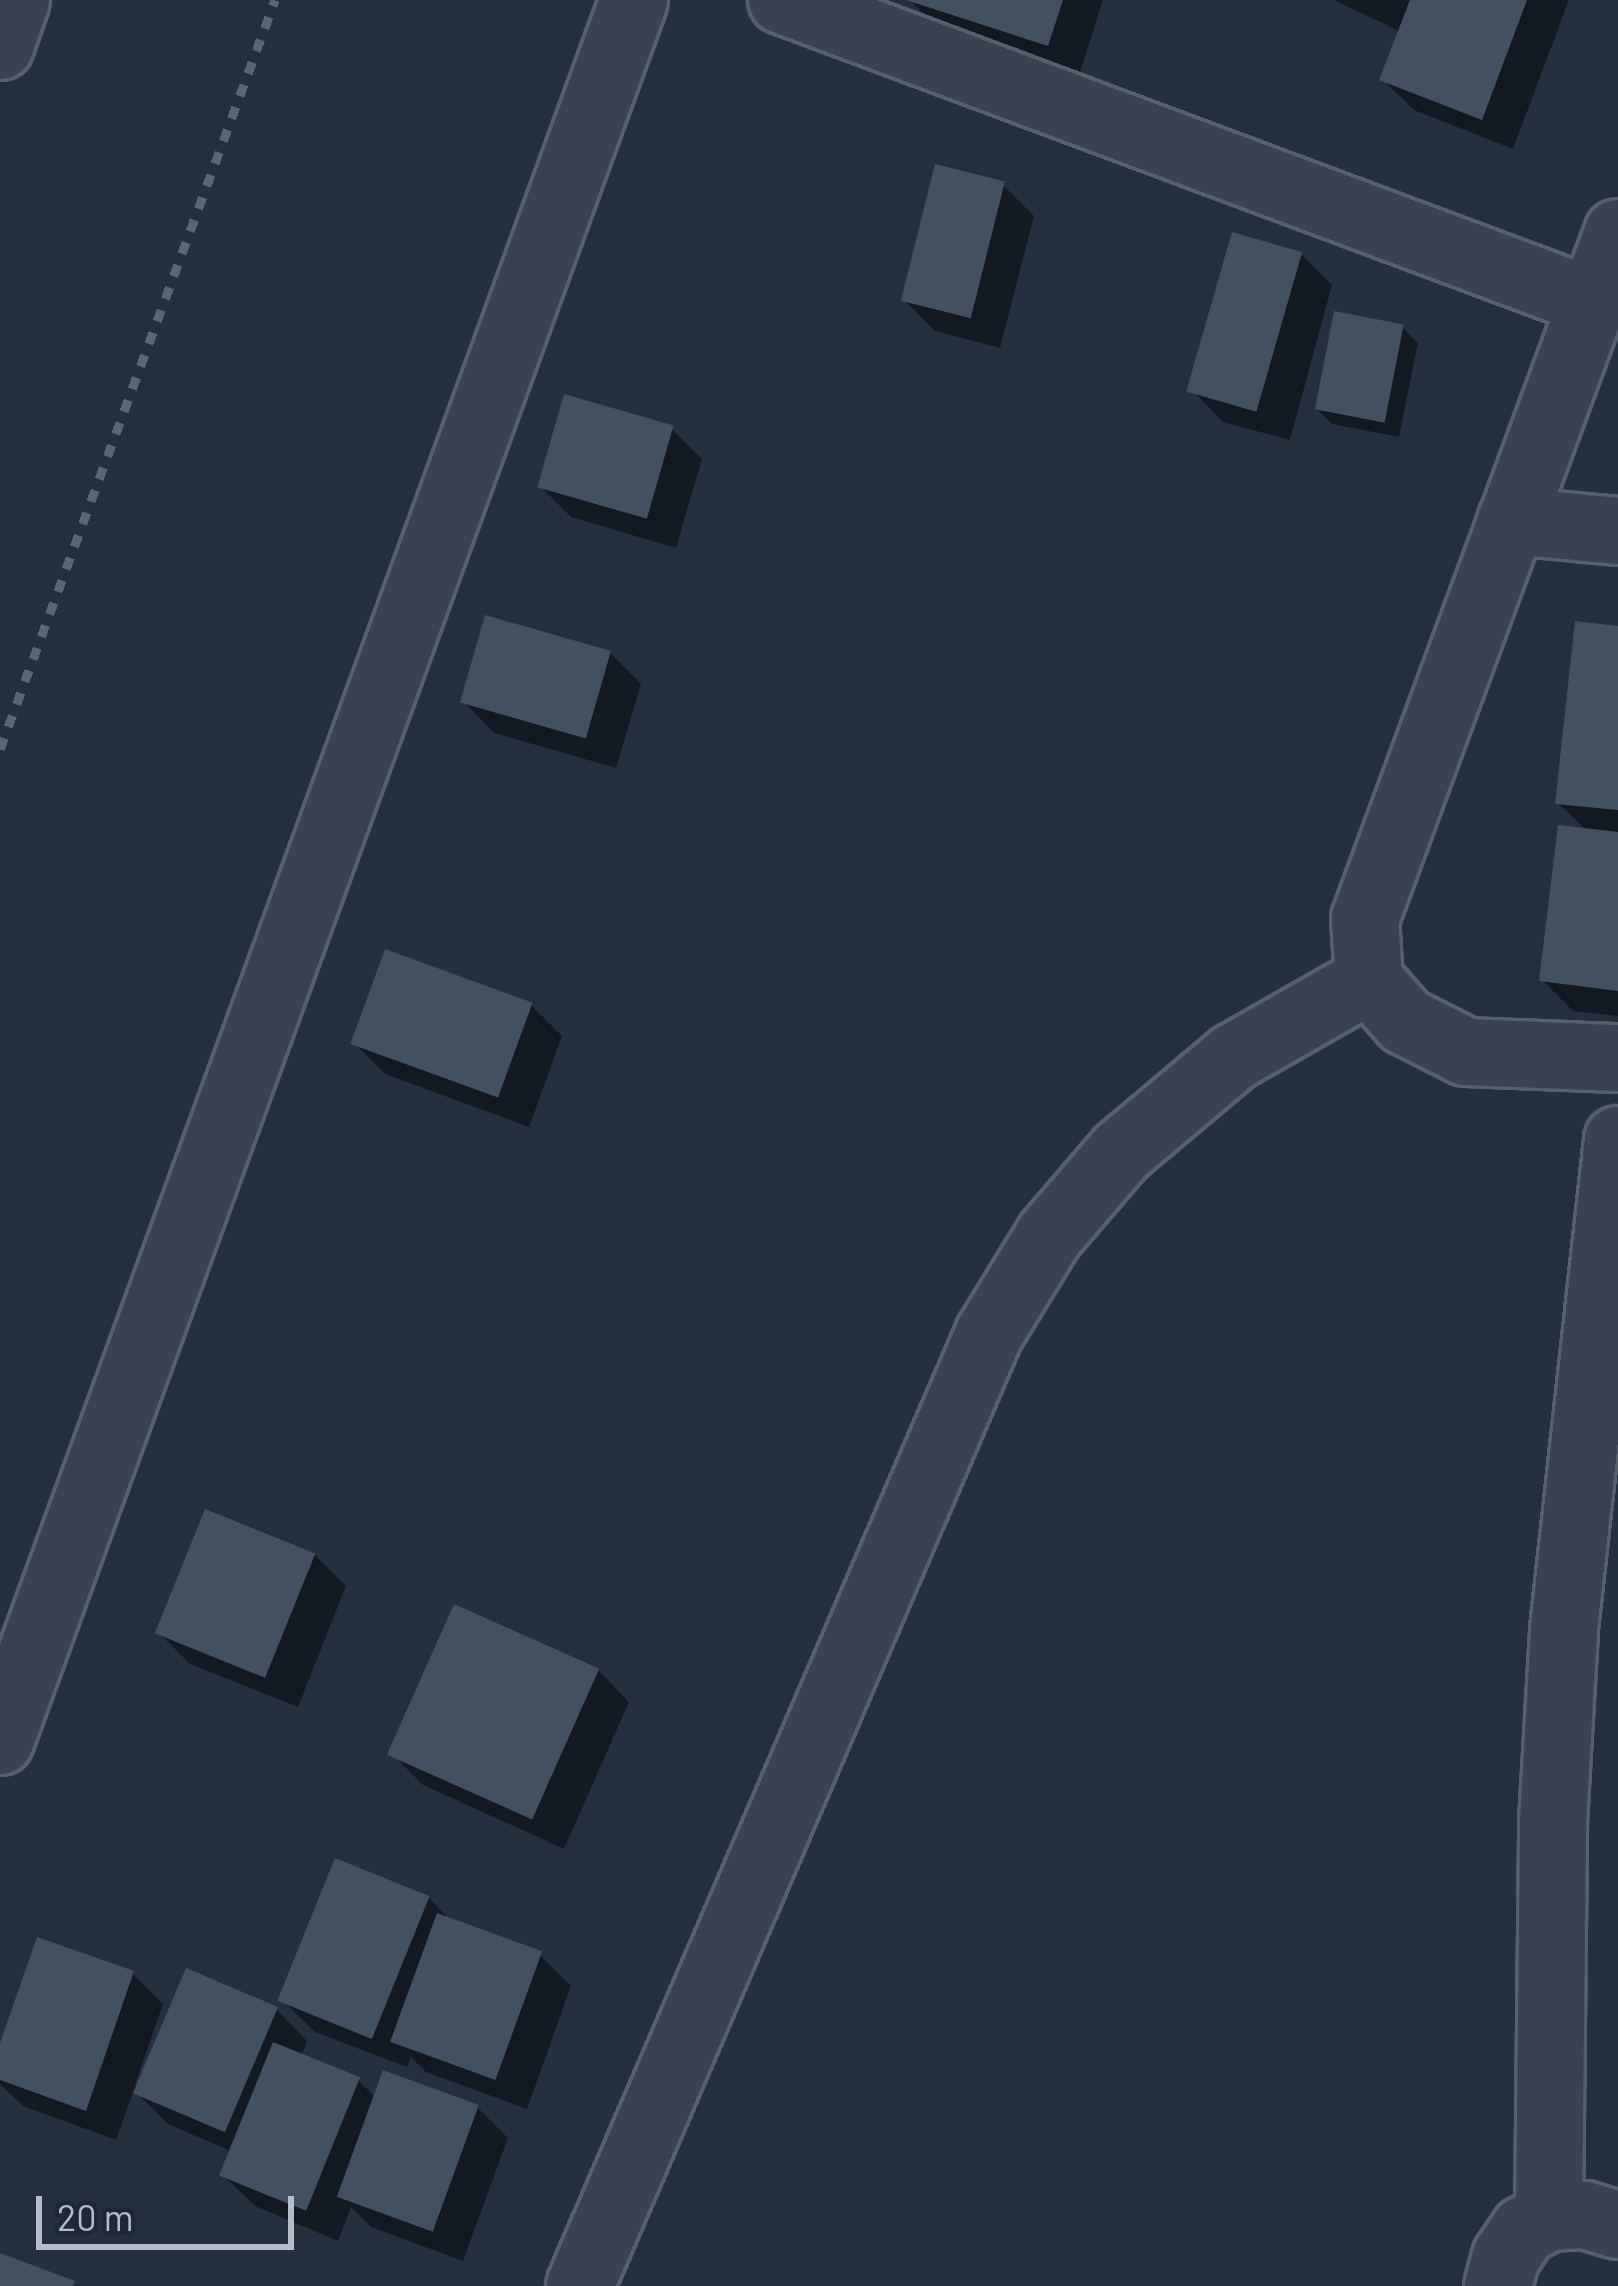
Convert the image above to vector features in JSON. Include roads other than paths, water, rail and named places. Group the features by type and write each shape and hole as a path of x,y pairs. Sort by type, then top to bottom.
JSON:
{"street":[{"path":"0,46 16,0"},
{"path":"0,1741 634,0"},
{"path":"782,0 1592,302"},
{"path":"1618,233 1365,919 1370,980 1405,1021 1466,1052 1618,1058"},
{"path":"1511,521 1618,531"},
{"path":"580,2286 989,1334 1049,1236 1121,1152 1234,1057 1370,980"},
{"path":"1549,2217 1553,1822 1564,1628 1618,1140"},
{"path":"1498,2286 1506,2257 1524,2230 1549,2217 1585,2215 1618,2225"}],"railway":[{"path":"0,749 275,0"}]}
